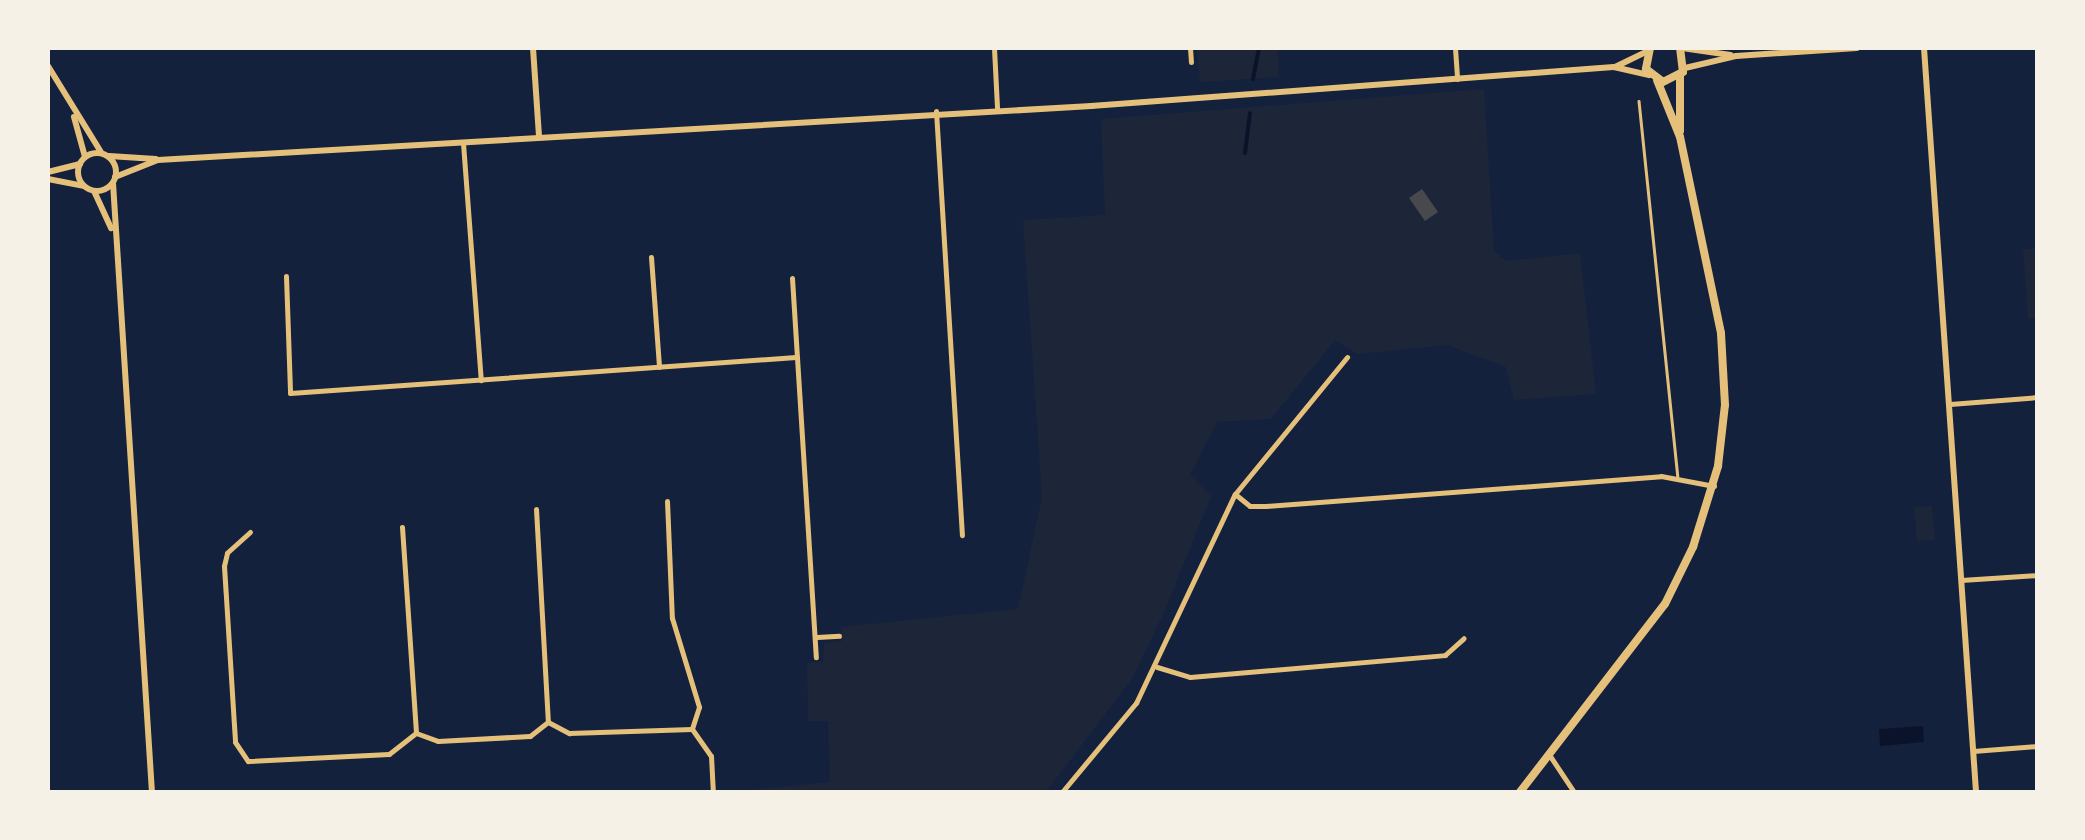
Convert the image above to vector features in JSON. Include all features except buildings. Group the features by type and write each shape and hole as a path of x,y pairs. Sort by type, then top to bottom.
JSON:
{"main road":[{"path":"1680,138 1681,48"},
{"path":"1520,792 1665,604 1714,486 1724,423 1724,352 1680,138 1653,78 1648,50"},
{"path":"1653,78 1682,72"}],"street":[{"path":"533,48 539,136"},
{"path":"994,48 997,108"},
{"path":"1190,48 1191,62"},
{"path":"1454,48 1457,79"},
{"path":"1681,48 1736,56 1856,48"},
{"path":"1924,48 1976,792"},
{"path":"1614,67 1648,50"},
{"path":"1682,72 1736,56"},
{"path":"48,66 74,116 105,155 114,180 112,229 152,792"},
{"path":"48,175 105,155 158,160 1614,67 1653,78"},
{"path":"936,110 962,534"},
{"path":"74,116 84,186"},
{"path":"463,140 481,380"},
{"path":"94,191 158,160"},
{"path":"48,175 94,191 112,229"},
{"path":"651,257 659,367"},
{"path":"286,276 290,393 796,357"},
{"path":"792,278 816,657"},
{"path":"1065,791 1136,703 1157,666 1235,494 1348,357"},
{"path":"1950,404 2038,397"},
{"path":"1235,494 1250,506 1266,506 1678,477 1714,486"},
{"path":"668,501 672,618 698,707 692,729 710,756 713,792"},
{"path":"536,509 548,722"},
{"path":"402,527 416,732"},
{"path":"250,532 228,553 224,566 235,742 242,756 260,763 389,754 416,732"},
{"path":"1961,580 2038,575"},
{"path":"816,638 839,636"},
{"path":"1157,666 1190,677 1445,655 1456,652 1464,638"},
{"path":"548,722 569,732 692,729"},
{"path":"416,732 438,741 530,736 548,722"},
{"path":"1974,751 2038,746"},
{"path":"1550,756 1574,792"}],"lane":[{"path":"1639,101 1678,477"}],"shaded area":[{"path":"1197,48 1278,48 1279,77 1200,82"},
{"path":"1484,89 1494,251 1506,261 1580,253 1596,394 1514,400 1506,367 1448,345 1357,354 1335,340 1271,419 1217,422 1190,475 1211,496 1166,608 1133,677 1046,792 729,792 830,782 828,721 808,721 807,663 823,662 824,643 842,641 841,627 1018,609 1042,497 1023,220 1105,215 1101,119"},
{"path":"2037,248 2037,318 2028,319 2023,249"},
{"path":"1932,506 1935,540 1917,541 1914,507"},
{"path":"1923,726 1924,742 1880,746 1879,729"}],"waterway":[{"path":"1253,79 1259,48"},
{"path":"1245,153 1250,113"}]}
